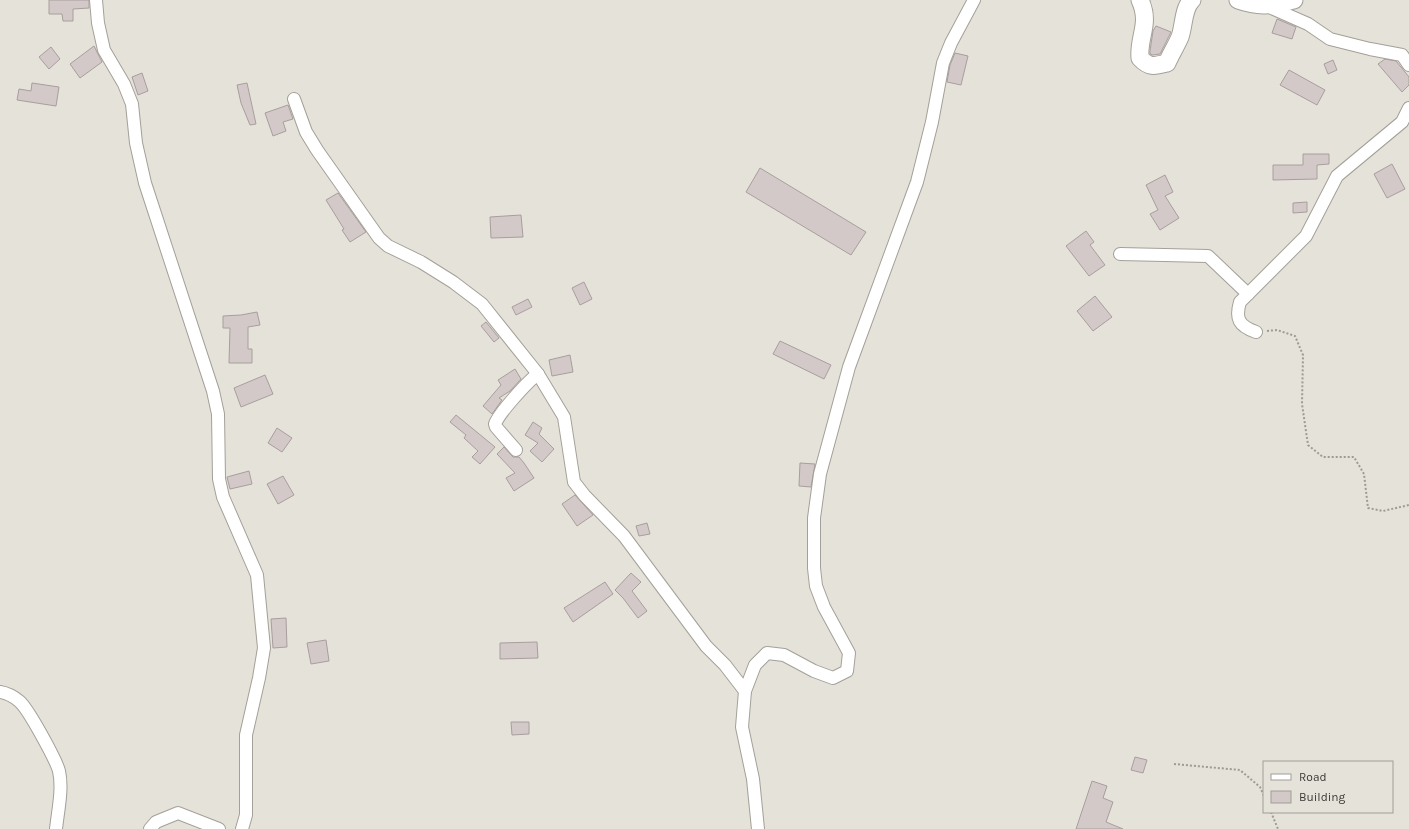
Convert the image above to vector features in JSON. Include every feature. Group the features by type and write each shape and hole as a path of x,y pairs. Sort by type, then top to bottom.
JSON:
{"street":[{"path":"96,0 98,23 104,50 124,84 132,104 136,143 145,183 212,391 218,414 219,479 223,497 257,575 264,648 246,735 246,815 242,829"},
{"path":"758,829 753,779 742,727 745,691 755,664 767,653 784,655 814,671 833,678 847,671 849,653 824,607 816,586 814,568 814,518 820,474 849,367 917,182 932,122 943,63 951,43 974,0"},
{"path":"1140,0 1145,10 1140,58 1148,65 1157,65 1167,63 1181,35 1185,15 1192,0"},
{"path":"1238,0 1246,3 1267,6 1308,24 1330,39 1402,55 1409,65"},
{"path":"1267,6 1294,0"},
{"path":"294,99 306,132 317,150 379,238 388,246 421,262 453,282 482,304 538,374 564,417 574,482 585,496 624,536 706,646 725,665 745,691"},
{"path":"1256,332 1247,329 1240,322 1237,312 1240,302 1306,236 1337,176 1402,122 1409,108"},
{"path":"1120,254 1208,256 1248,294"},
{"path":"516,450 495,424 500,415 531,379 538,374"},
{"path":"0,692 20,701 40,732 58,770 60,793 56,829"},
{"path":"150,829 156,822 178,813 219,829"}],"path":[{"path":"1256,332 1277,330 1295,336 1303,355 1302,404 1308,445 1323,457 1354,457 1364,474 1368,508 1383,511 1409,505"},
{"path":"1174,764 1240,770 1260,787 1263,794"},
{"path":"1271,813 1278,829"}],"building":[{"path":"49,0 89,0 89,8 73,9 73,21 63,21 62,14 49,14"},
{"path":"1277,19 1296,27 1292,39 1272,33"},
{"path":"1156,26 1171,32 1160,54 1153,55 1150,54 1150,51 1153,31"},
{"path":"94,46 102,62 80,78 70,64"},
{"path":"51,47 60,59 49,69 39,57"},
{"path":"955,53 968,56 961,85 947,82 950,65"},
{"path":"1385,59 1396,61 1409,77 1409,85 1402,92 1378,64"},
{"path":"1333,60 1337,70 1328,74 1324,64"},
{"path":"1289,70 1325,90 1317,105 1280,85"},
{"path":"142,73 148,91 138,95 132,77"},
{"path":"32,83 59,87 56,106 17,100 19,89 31,91"},
{"path":"247,83 256,124 250,125 241,103 237,85"},
{"path":"288,105 293,119 283,122 286,131 273,136 265,113"},
{"path":"1303,154 1329,154 1329,164 1317,165 1317,179 1273,180 1273,165 1303,165"},
{"path":"1392,164 1405,189 1387,198 1374,174"},
{"path":"760,168 866,232 851,255 746,192"},
{"path":"1165,175 1173,192 1165,196 1179,218 1160,230 1150,214 1158,210 1146,185"},
{"path":"338,193 366,232 350,242 342,230 344,229 326,200"},
{"path":"1307,202 1307,212 1293,213 1293,203"},
{"path":"521,215 523,237 491,238 490,217"},
{"path":"1086,231 1094,242 1090,245 1105,265 1089,276 1066,246"},
{"path":"584,282 592,299 580,305 572,288"},
{"path":"1095,296 1112,317 1093,331 1077,311"},
{"path":"528,299 532,307 516,315 512,307"},
{"path":"257,312 260,325 248,327 248,349 252,349 252,363 229,363 230,328 223,328 223,316"},
{"path":"486,322 499,338 494,342 481,326"},
{"path":"780,341 831,365 824,379 773,354"},
{"path":"570,355 573,372 552,376 549,360"},
{"path":"515,369 521,379 510,391 499,398 502,400 492,414 483,406 501,385 498,380"},
{"path":"265,375 273,394 241,407 234,388"},
{"path":"456,415 495,447 480,464 472,457 478,451 464,438 466,435 450,422"},
{"path":"533,422 542,428 539,434 554,449 542,462 530,451 538,443 525,435"},
{"path":"277,428 292,438 282,452 268,443"},
{"path":"504,447 513,457 519,457 534,478 514,491 506,478 515,473 497,454"},
{"path":"800,463 815,464 811,487 799,486"},
{"path":"249,471 252,484 230,489 227,477"},
{"path":"283,476 294,495 278,504 267,484"},
{"path":"575,495 593,515 577,526 562,504"},
{"path":"647,523 650,534 639,536 636,526"},
{"path":"631,573 641,582 632,591 647,611 638,618 615,590"},
{"path":"605,582 613,594 573,622 564,608"},
{"path":"286,618 287,647 273,648 271,619"},
{"path":"326,640 329,661 311,664 307,643"},
{"path":"537,642 538,658 500,659 500,643"},
{"path":"511,722 529,722 529,734 512,735"},
{"path":"1135,757 1147,760 1143,773 1131,770"},
{"path":"1092,781 1107,786 1103,798 1113,802 1106,822 1123,829 1076,829"}]}
